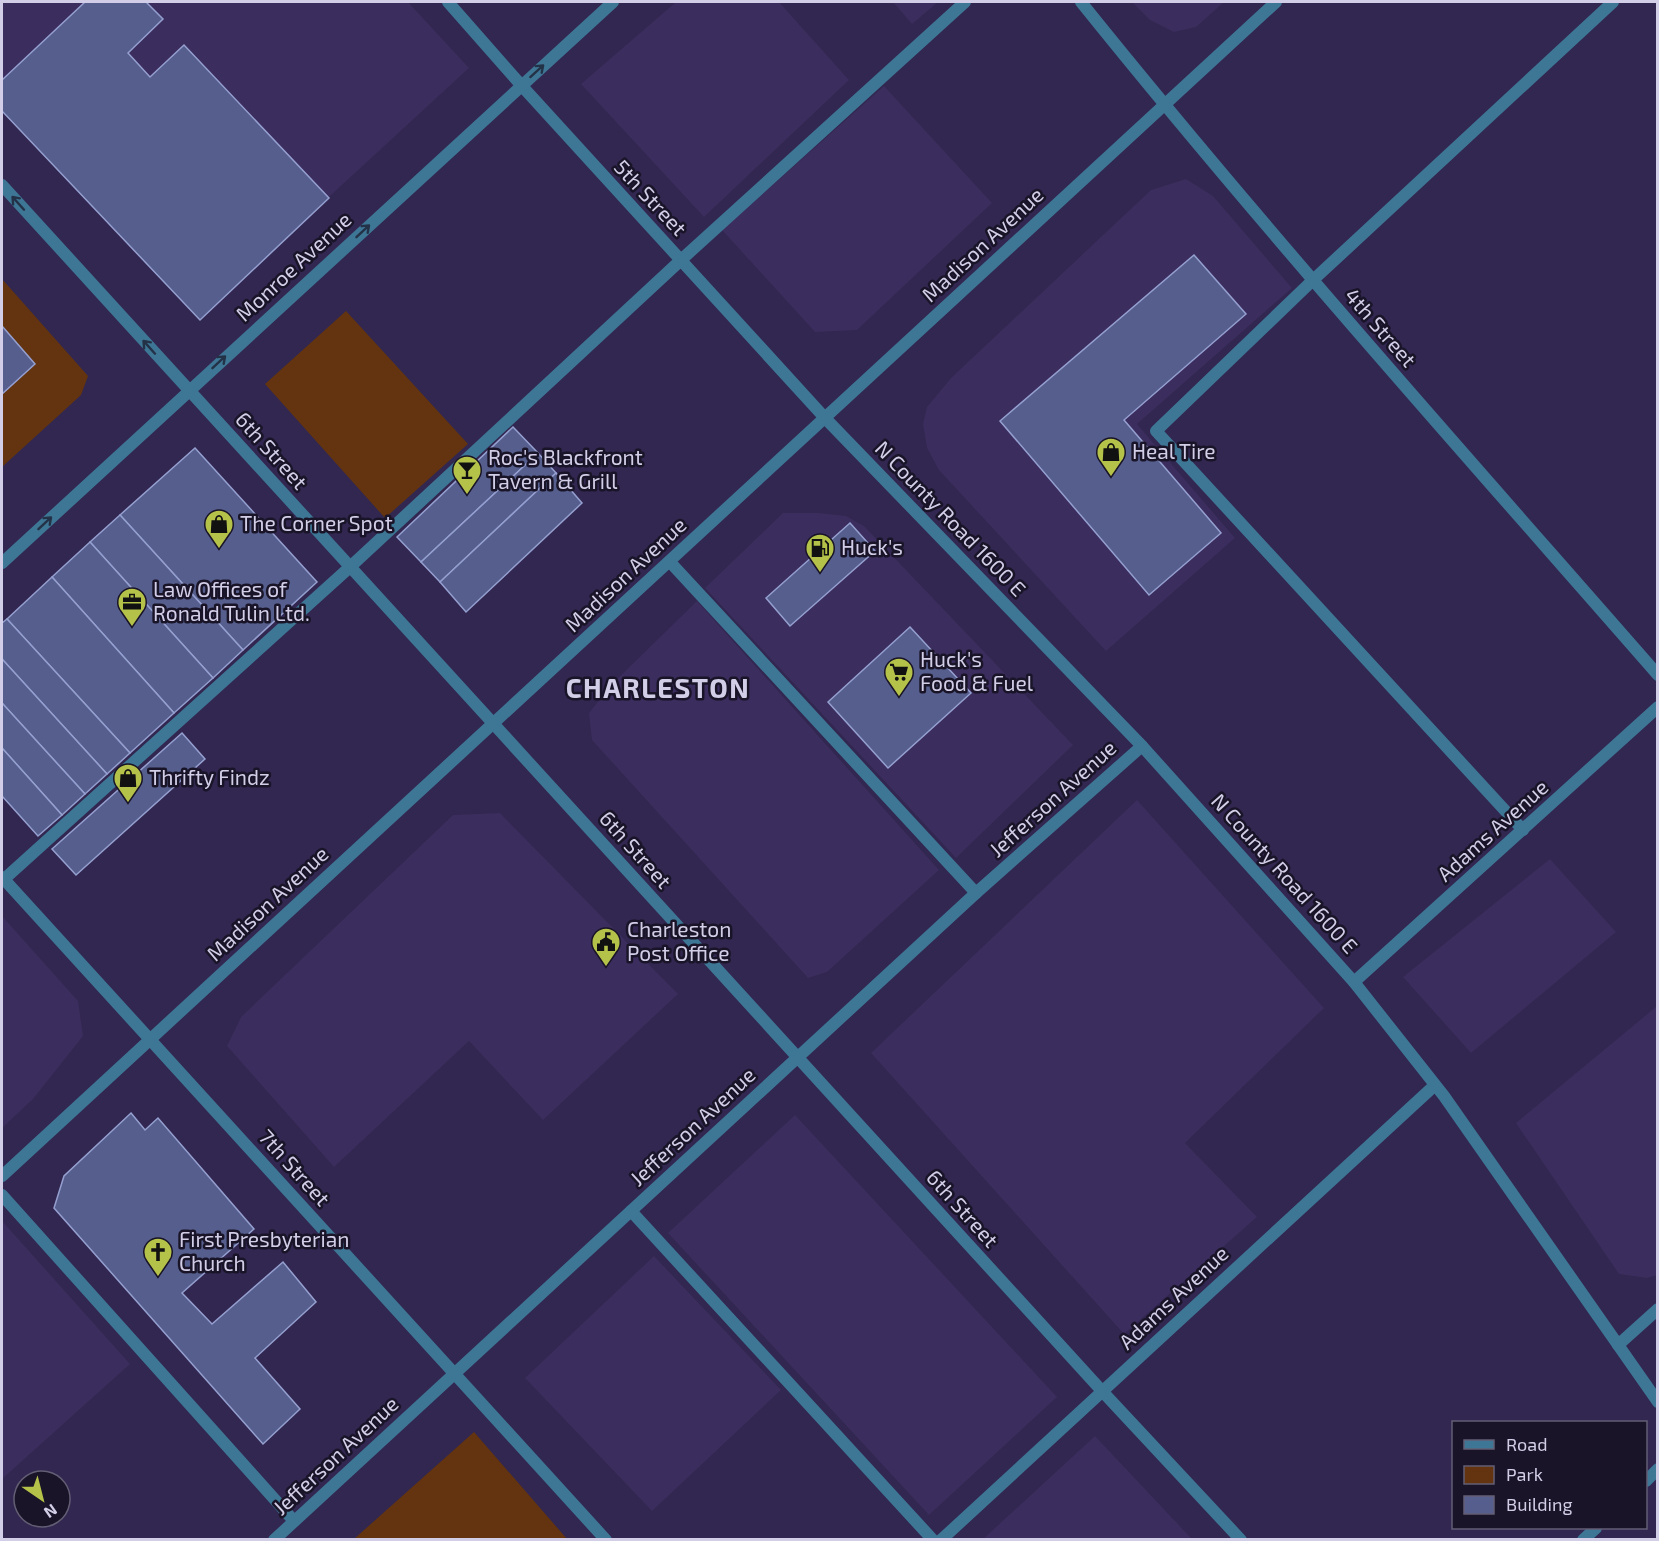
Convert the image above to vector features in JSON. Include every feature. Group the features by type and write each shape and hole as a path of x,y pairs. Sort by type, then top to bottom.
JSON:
{"street":[{"name":"5th Street","path":"448,2 825,418"},
{"name":"Monroe Avenue","path":"2,563 188,390 614,2"},
{"path":"2,879 350,567 681,260 965,2"},
{"name":"4th Street","path":"1081,2 1163,104 1312,280 1658,675"},
{"name":"Madison Avenue","path":"2,1176 1276,2"},
{"path":"1523,830 1156,431 1312,280 1613,2"},
{"name":"6th Street","path":"2,185 797,1058 1241,1539"},
{"name":"N County Road 1600 E","path":"825,418 1142,746 1354,982 1444,1096 1658,1402"},
{"path":"670,562 976,893"},
{"name":"Adams Avenue","path":"1354,982 1658,707"},
{"name":"Jefferson Avenue","path":"274,1539 976,893 1142,746"},
{"name":"7th Street","path":"2,879 606,1539"},
{"name":"Adams Avenue","path":"941,1539 1434,1086"},
{"path":"2,1195 294,1521"},
{"path":"631,1211 933,1539"},
{"path":"1618,1345 1658,1309"},
{"path":"1647,1480 1658,1469"}],"shaded area":[{"path":"2,2 408,2 469,68 204,312 2,93"},
{"path":"676,2 779,2 849,80 704,217 581,84"},
{"path":"893,2 938,2 912,24"},
{"path":"1132,2 1224,2 1196,27 1174,32 1150,20"},
{"path":"884,86 992,203 857,330 815,332 722,230"},
{"path":"1186,179 1213,196 1292,288 1137,424 1235,538 1106,651 939,470 927,448 923,424 927,407 951,378 1151,190"},
{"path":"783,513 846,516 864,526 1073,745 956,858 705,588"},
{"path":"697,601 939,870 827,972 808,978 592,740 589,713 611,685"},
{"path":"1137,800 1324,1008 1185,1143 1257,1217 1124,1334 871,1053"},
{"path":"500,813 678,994 543,1120 469,1041 334,1167 227,1046 241,1017 453,815"},
{"path":"1550,859 1616,932 1471,1053 1403,977"},
{"path":"2,916 78,1001 83,1036 33,1099 2,1128"},
{"path":"1657,1006 1658,1275 1647,1278 1619,1274 1516,1123"},
{"path":"795,1115 1057,1397 929,1515 668,1233"},
{"path":"2,1223 130,1364 2,1479"},
{"path":"654,1256 781,1390 652,1511 525,1378"},
{"path":"1095,1436 1192,1539 983,1539"}],"green space":[{"path":"2,279 88,376 81,395 2,467 2,394 35,364 2,326"},
{"path":"346,311 468,444 385,518 265,384"},
{"path":"474,1432 567,1539 354,1539"}],"building":[{"path":"85,2 146,2 163,19 128,53 150,77 184,45 329,198 200,320 2,111 2,80"},
{"name":"Heal Tire","path":"1194,255 1246,314 1124,420 1221,533 1149,595 1000,421"},
{"path":"2,326 35,364 2,394"},
{"name":"Roc's Blackfront Tavern & Grill","path":"513,427 538,453 421,562 397,537"},
{"name":"The Corner Spot","path":"195,448 317,582 243,650 120,515"},
{"path":"538,453 556,473 440,582 421,562"},
{"path":"556,473 582,503 466,612 440,582"},
{"path":"120,515 243,650 213,678 90,542"},
{"name":"Huck's","path":"850,523 875,551 790,626 766,598"},
{"name":"Law Offices of Ronald Tulin Ltd.","path":"90,542 213,678 174,713 52,577"},
{"path":"52,577 174,713 130,753 7,619"},
{"path":"7,619 130,753 107,774 2,659 2,623"},
{"name":"Huck's Food & Fuel","path":"910,627 971,693 888,768 828,702"},
{"path":"2,659 107,774 85,794 2,703"},
{"path":"2,703 85,794 62,815 2,748"},
{"name":"Thrifty Findz","path":"182,733 205,759 76,875 52,849"},
{"path":"2,748 62,815 38,836 2,796"},
{"name":"First Presbyterian Church","path":"131,1113 145,1130 158,1118 254,1229 182,1293 212,1324 283,1262 316,1302 255,1358 300,1409 263,1444 54,1208 64,1176"}],"place":[{"name":"Heal Tire","path":"1111,478"},
{"name":"Roc's Blackfront Tavern & Grill","path":"467,496"},
{"name":"The Corner Spot","path":"219,550"},
{"name":"Huck's","path":"820,574"},
{"name":"Law Offices of Ronald Tulin Ltd.","path":"132,628"},
{"name":"Huck's Food & Fuel","path":"899,698"},
{"name":"Thrifty Findz","path":"128,804"},
{"name":"Charleston Post Office","path":"606,968"},
{"name":"First Presbyterian Church","path":"158,1278"}],"district":[{"name":"CHARLESTON","path":"658,689"}]}
